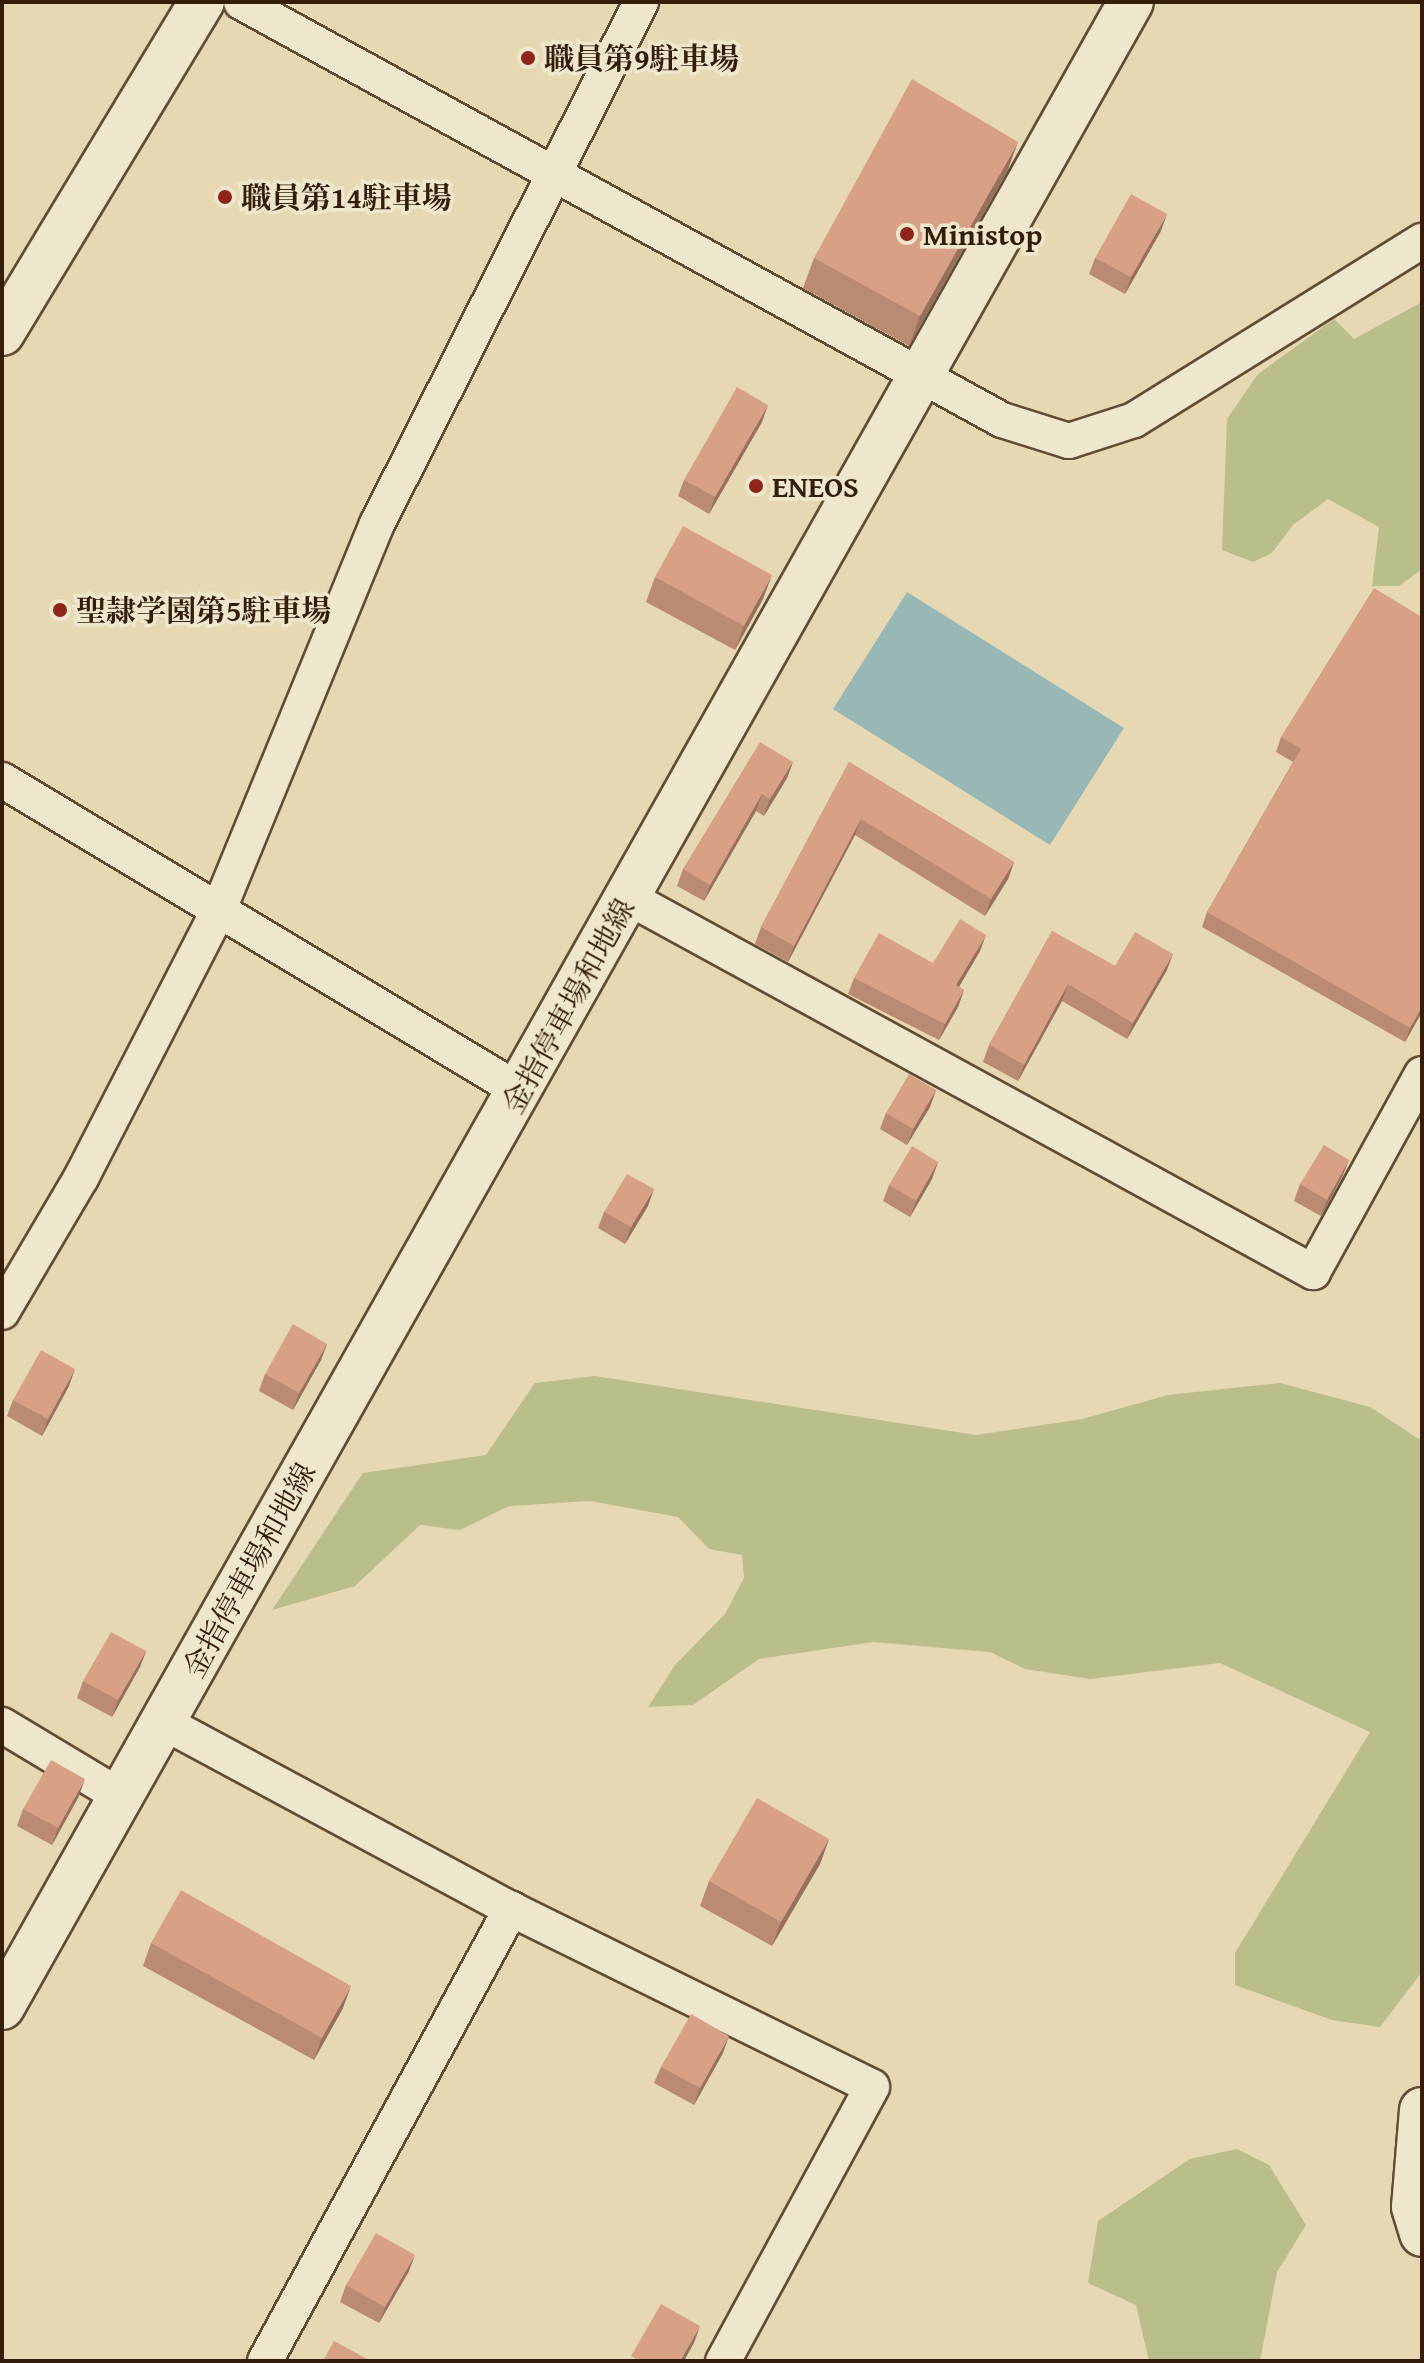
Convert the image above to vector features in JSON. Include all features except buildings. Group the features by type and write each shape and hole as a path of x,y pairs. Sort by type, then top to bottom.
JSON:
{"main road":[{"path":"2,333 202,2"},
{"name":"金指停車場和地線","path":"2,2007 924,378 1131,2"},
{"path":"1422,2110 1414,2207 1422,2234"}],"street":[{"path":"241,2 1002,420 1069,441 1134,420 1422,241"},
{"path":"2,1312 81,1178 219,909 377,524 641,2"},
{"path":"2,780 520,1091"},
{"path":"629,898 1313,1272 1422,1074"},
{"path":"163,1722 511,1909 872,2087 723,2361"},
{"path":"2,1725 120,1796"},
{"path":"265,2361 511,1909"}],"green space":[{"path":"1422,302 1422,569 1399,586 1372,586 1379,527 1328,499 1293,525 1272,553 1253,562 1222,550 1227,419 1258,374 1334,319 1354,339"},
{"path":"595,1376 976,1435 1082,1419 1168,1395 1280,1383 1370,1407 1422,1441 1422,1972 1380,2027 1332,2020 1235,1985 1235,1953 1370,1732 1220,1663 1090,1679 1025,1669 990,1652 873,1642 759,1659 693,1705 648,1707 675,1665 725,1614 744,1578 742,1555 709,1549 678,1517 590,1501 509,1506 460,1530 420,1525 355,1586 272,1610 363,1473 486,1455 535,1383"},
{"path":"1237,2149 1269,2165 1306,2225 1277,2272 1260,2361 1149,2361 1136,2305 1088,2283 1098,2221 1190,2159"}],"water":[{"path":"907,592 1124,728 1050,845 833,709"}],"place":[{"name":"職員第9駐車場","path":"528,58"},
{"name":"職員第14駐車場","path":"225,197"},
{"name":"Ministop","path":"907,234"},
{"name":"ENEOS","path":"756,486"},
{"name":"聖隷学園第5駐車場","path":"60,610"}]}
